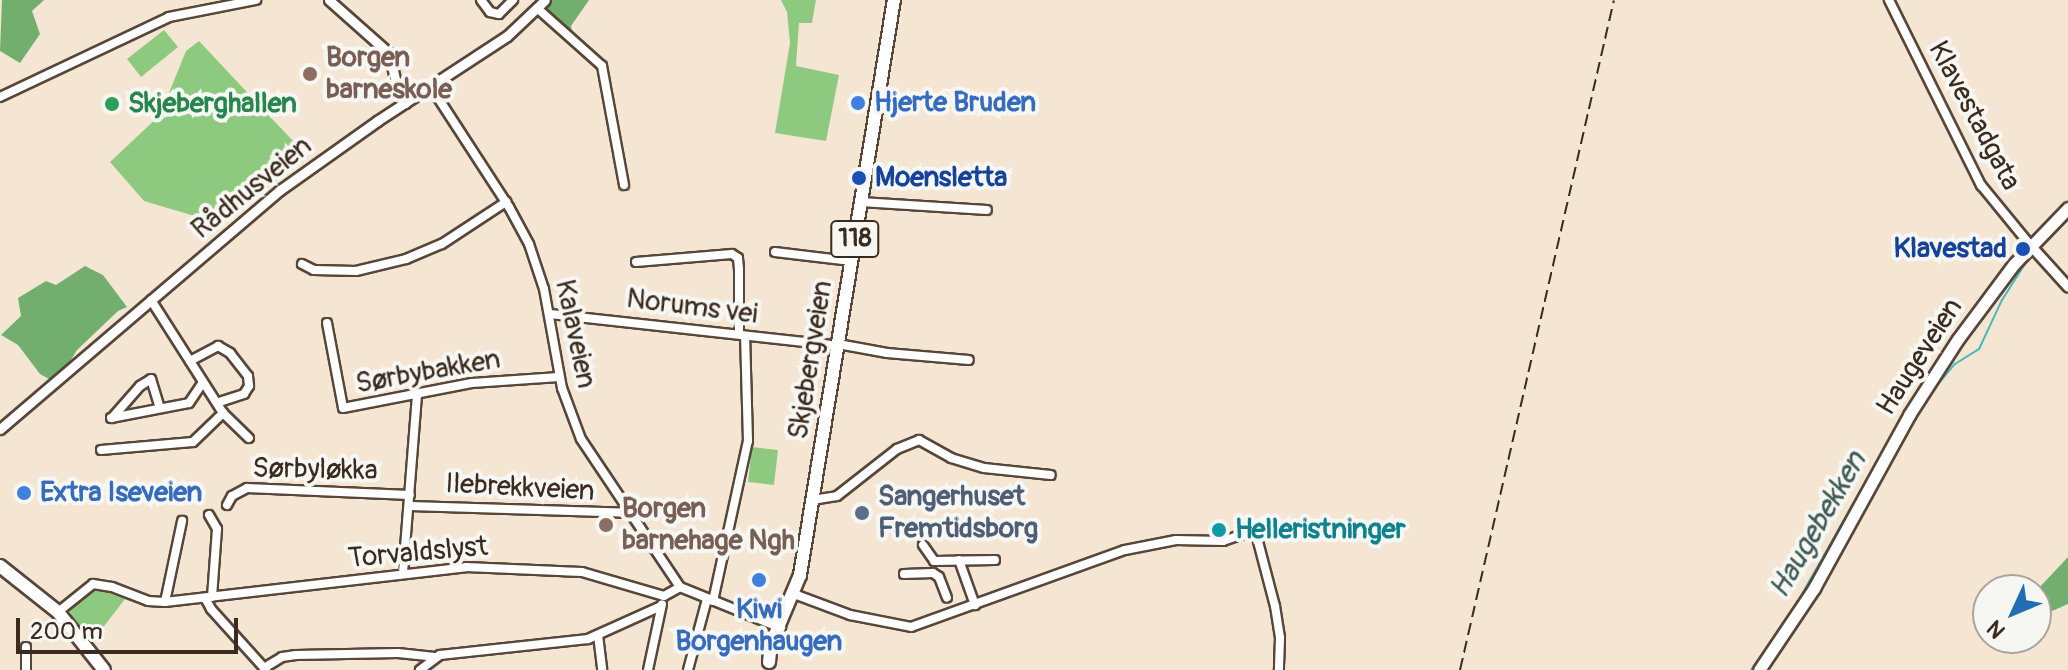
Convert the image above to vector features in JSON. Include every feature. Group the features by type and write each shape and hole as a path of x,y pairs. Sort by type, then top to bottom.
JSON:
{"main road":[{"name":"Skjebergveien","path":"768,666 778,646 780,629 794,594 812,500 834,344 851,261 894,0"},
{"name":"Haugeveien","path":"1759,670 1814,588 1936,373 1979,310 2031,246 2068,208"},
{"path":"0,566 58,612 104,670"}],"street":[{"path":"0,97 169,17 256,0"},
{"path":"329,0 389,53 395,65 397,87 405,103"},
{"path":"481,0 490,12 499,14 513,0"},
{"name":"Rådhusveien","path":"0,429 280,190 507,36 545,0"},
{"name":"Klavestadgata","path":"1889,0 1981,185 2031,246"},
{"path":"537,8 602,66 624,185"},
{"name":"Kalaveien","path":"431,87 506,202 536,263 550,314 559,377 581,439 680,587"},
{"path":"302,264 314,270 356,271 406,259 442,244 506,202"},
{"path":"861,202 987,210"},
{"path":"2031,246 2068,287"},
{"path":"775,252 851,261"},
{"path":"636,262 732,254 738,258 748,441 710,600 688,670"},
{"path":"151,300 223,413 249,438"},
{"name":"Norums vei","path":"550,314 969,360"},
{"name":"Sørbybakken","path":"327,323 343,408 484,381 559,377"},
{"path":"190,361 218,346 230,353 248,376 249,386 244,394 217,403"},
{"path":"160,408 151,379 111,418 192,402 203,382"},
{"path":"403,573 417,394"},
{"path":"101,450 193,442 223,413"},
{"path":"812,500 837,496 897,449 919,440 951,458 984,468 1051,475"},
{"name":"Sørbyløkka","path":"227,505 232,496 247,488 410,495"},
{"name":"Ilebrekkveien","path":"410,506 628,513"},
{"path":"209,515 217,529 208,598 211,609 265,669 282,657 296,655 398,653 435,657 570,642 598,635 661,606"},
{"path":"165,602 182,521"},
{"path":"794,594 850,615 903,628 1125,550 1176,540 1223,541 1255,530 1275,606 1280,638 1279,670"},
{"path":"923,545 934,561 995,560"},
{"path":"959,560 975,605"},
{"name":"Torvaldslyst","path":"58,612 93,584 112,587 148,601 165,602 466,567 582,572 664,596"},
{"path":"904,574 933,573 939,577 947,598"},
{"path":"648,670 664,596 680,587 780,629"},
{"path":"598,635 602,670"},
{"path":"26,647 26,670"},
{"path":"420,670 435,657"}],"green space":[{"path":"2,0 44,0 32,11 40,34 20,63 0,51"},
{"path":"545,0 589,0 571,26 572,31 537,8"},
{"path":"781,0 816,0 812,23 799,23 796,66 839,75 826,141 775,133 790,43 787,12"},
{"path":"164,30 178,47 141,77 127,59"},
{"path":"199,41 308,157 225,219 198,217 144,201 110,162 160,115 186,51"},
{"path":"85,266 103,275 127,307 118,311 77,350 66,368 51,380 40,374 18,345 1,335 21,316 18,298 46,281 56,285"},
{"path":"752,447 778,450 774,485 748,482"},
{"path":"2068,557 2068,604 2052,611 2052,574"},
{"path":"95,588 125,599 91,643 74,623 69,608 84,592"}],"waterway":[{"name":"Haugebekken","path":"2042,245 2068,219"},
{"name":"Haugebekken","path":"1933,390 1955,364 1979,349 2002,300 2030,256"},
{"name":"Haugebekken","path":"1793,610 1900,421"},
{"name":"Haugebekken","path":"1751,670 1780,629"}],"railway":[{"path":"1460,670 1614,0"}],"place":[{"name":"Borgen barneskole","path":"310,74"},
{"name":"Hjerte Bruden","path":"858,103"},
{"name":"Skjeberghallen","path":"112,104"},
{"name":"Moensletta","path":"859,178"},
{"name":"Klavestad","path":"2023,249"},
{"name":"Extra Iseveien","path":"24,493"},
{"name":"Sangerhuset Fremtidsborg","path":"862,513"},
{"name":"Borgen barnehage Ngh","path":"606,525"},
{"name":"Helleristninger","path":"1219,530"},
{"name":"Kiwi Borgenhaugen","path":"759,580"}]}
